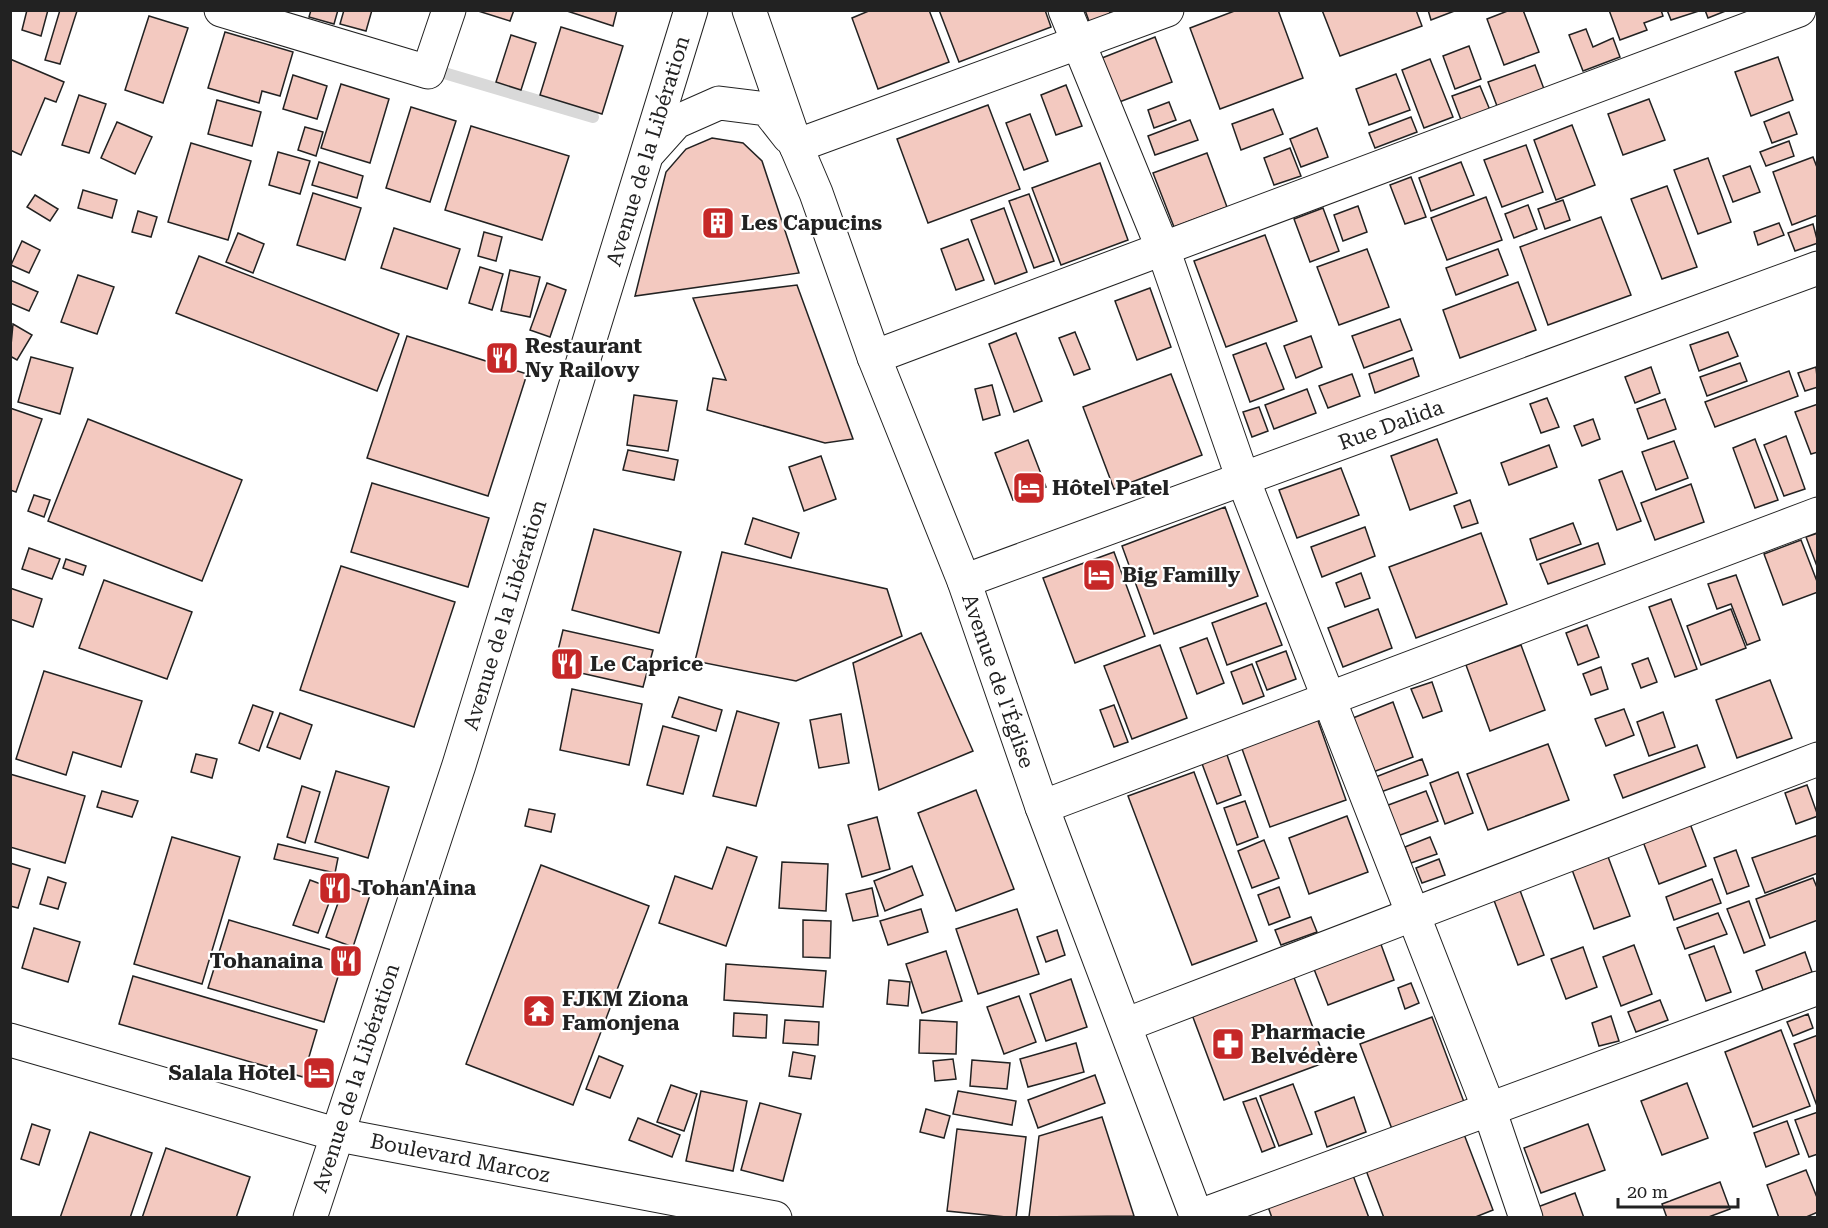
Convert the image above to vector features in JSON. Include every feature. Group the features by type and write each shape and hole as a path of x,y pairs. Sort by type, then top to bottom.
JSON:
{"street":[{"path":"220,10 428,72 449,10"},
{"name":"Avenue de la Libération","path":"310,1218 459,765 691,10"},
{"path":"749,10 796,146"},
{"path":"1065,10 1163,249 1243,479 1489,1109 1526,1218"},
{"path":"796,146 1167,10"},
{"path":"874,357 1799,10"},
{"path":"646,155 676,122 719,103 766,109 796,146"},
{"name":"Avenue de l'Église","path":"796,146 816,193 874,357 964,581 1042,807 1197,1217"},
{"name":"Rue Dalida","path":"964,581 1818,268"},
{"path":"1042,807 1818,514"},
{"path":"1125,1025 1818,759"},
{"path":"1197,1217 1818,987"},
{"name":"Boulevard Marcoz","path":"10,1040 339,1135 775,1218"}],"building":[{"path":"27,10 48,10 41,36 22,30"},
{"path":"60,10 77,11 60,64 45,60"},
{"path":"311,10 338,10 334,24 309,17"},
{"path":"344,10 372,10 366,31 340,24"},
{"path":"475,10 514,10 510,21"},
{"path":"564,10 617,10 613,26"},
{"path":"871,10 929,10 949,62 878,89 852,18"},
{"path":"939,10 1045,10 1051,27 959,62"},
{"path":"1085,10 1109,10 1111,16 1090,24"},
{"path":"1237,10 1278,10 1303,78 1220,109 1190,28"},
{"path":"1322,10 1416,10 1422,26 1340,56"},
{"path":"1428,10 1457,10 1431,20"},
{"path":"1510,10 1523,10 1539,52 1504,65 1487,19"},
{"path":"1609,10 1661,10 1663,16 1644,23 1647,30 1620,40"},
{"path":"1667,10 1699,10 1699,11 1671,20"},
{"path":"1705,10 1728,10 1708,18"},
{"path":"149,16 188,28 163,103 125,90"},
{"path":"561,27 623,46 602,114 540,95"},
{"path":"1586,29 1593,47 1613,38 1620,57 1583,71 1569,35"},
{"path":"225,32 293,52 280,96 262,91 259,103 208,88"},
{"path":"511,35 536,43 521,90 496,82"},
{"path":"1155,37 1172,82 1114,104 1097,60"},
{"path":"1469,46 1481,79 1455,89 1443,56"},
{"path":"1778,57 1793,100 1751,116 1735,72"},
{"path":"10,59 64,82 56,102 45,98 21,155 10,150"},
{"path":"1430,59 1453,117 1424,128 1402,70"},
{"path":"1535,65 1544,89 1497,106 1488,82"},
{"path":"1396,74 1410,110 1369,125 1356,89"},
{"path":"293,75 327,86 317,119 283,109"},
{"path":"341,84 389,99 370,163 321,148"},
{"path":"1066,85 1082,126 1056,135 1041,95"},
{"path":"1480,86 1492,115 1463,125 1452,96"},
{"path":"79,95 106,104 89,153 62,145"},
{"path":"1649,99 1665,140 1623,155 1608,114"},
{"path":"217,100 261,112 252,146 208,134"},
{"path":"1169,102 1176,120 1154,128 1148,110"},
{"path":"988,105 1020,189 928,223 897,139"},
{"path":"411,107 456,121 430,202 386,188"},
{"path":"1273,109 1283,134 1241,150 1232,124"},
{"path":"1789,112 1797,134 1772,143 1764,122"},
{"path":"1030,114 1048,161 1024,170 1006,123"},
{"path":"1411,117 1417,132 1375,148 1369,133"},
{"path":"1190,120 1198,140 1155,155 1148,136"},
{"path":"117,122 152,137 135,174 101,158"},
{"path":"1572,125 1595,185 1556,200 1534,140"},
{"path":"471,126 569,156 542,240 445,210"},
{"path":"305,127 323,132 316,156 298,150"},
{"path":"1317,128 1328,157 1301,167 1290,139"},
{"name":"Les Capucins","path":"712,138 743,143 762,161 799,273 635,296 666,172 686,149"},
{"path":"1789,141 1794,156 1766,166 1760,152"},
{"path":"191,143 251,161 228,240 168,222"},
{"path":"1526,145 1543,192 1502,207 1484,160"},
{"path":"1290,148 1301,176 1274,185 1264,158"},
{"path":"278,152 310,161 300,194 269,185"},
{"path":"1207,153 1227,207 1174,227 1153,173"},
{"path":"1813,157 1818,170 1818,215 1792,225 1773,172"},
{"path":"1708,158 1731,222 1698,234 1674,170"},
{"path":"319,162 363,176 357,198 312,185"},
{"path":"1461,162 1474,195 1431,211 1419,178"},
{"path":"1100,163 1128,240 1061,265 1032,188"},
{"path":"1750,166 1760,192 1733,202 1723,176"},
{"path":"1411,177 1426,217 1405,224 1390,185"},
{"path":"1667,186 1697,267 1662,279 1631,199"},
{"path":"83,190 117,200 112,218 78,208"},
{"path":"313,193 361,208 345,260 297,245"},
{"path":"1029,194 1054,261 1034,268 1009,201"},
{"path":"35,195 58,209 50,221 27,207"},
{"path":"1486,197 1502,240 1447,260 1431,218"},
{"path":"1563,200 1570,220 1545,229 1538,209"},
{"path":"1528,205 1537,229 1514,238 1505,214"},
{"path":"1358,206 1367,232 1343,241 1334,215"},
{"path":"1004,208 1027,272 995,284 971,220"},
{"path":"1323,208 1339,251 1310,262 1294,219"},
{"path":"138,211 157,217 151,237 132,232"},
{"path":"1601,217 1631,295 1548,325 1520,247"},
{"path":"1779,223 1784,235 1758,245 1754,232"},
{"path":"1813,224 1818,243 1795,251 1788,233"},
{"path":"394,228 460,249 447,289 381,268"},
{"path":"484,232 502,237 496,261 478,256"},
{"path":"238,233 264,244 253,273 226,262"},
{"path":"1265,235 1297,321 1226,347 1194,261"},
{"path":"968,239 984,280 956,290 941,249"},
{"path":"22,241 40,250 29,273 11,265"},
{"path":"1367,249 1389,307 1339,325 1317,267"},
{"path":"1498,249 1508,275 1456,295 1446,268"},
{"path":"199,256 399,334 377,391 176,313"},
{"path":"480,267 503,274 492,310 469,303"},
{"path":"510,270 540,277 530,317 501,311"},
{"path":"78,275 114,287 97,334 61,322"},
{"path":"10,280 38,292 29,311 10,303"},
{"path":"1518,282 1536,330 1460,358 1443,310"},
{"path":"547,283 566,290 550,337 530,330"},
{"path":"797,285 853,439 825,443 707,410 713,378 726,380 693,298"},
{"path":"1150,288 1171,347 1137,360 1115,301"},
{"path":"1400,319 1412,350 1364,368 1352,336"},
{"path":"13,324 32,335 17,360 10,356"},
{"path":"1075,332 1090,369 1074,375 1059,338"},
{"path":"1728,332 1738,356 1699,371 1690,345"},
{"path":"1016,333 1042,401 1014,412 989,344"},
{"path":"407,336 527,374 488,496 367,458"},
{"path":"1311,336 1322,367 1296,378 1284,346"},
{"path":"1266,343 1284,389 1250,402 1233,355"},
{"path":"31,357 73,368 60,414 18,402"},
{"path":"1413,358 1419,376 1375,393 1369,374"},
{"path":"1740,363 1747,381 1707,396 1700,377"},
{"path":"1651,367 1660,393 1635,403 1625,377"},
{"path":"1816,367 1818,387 1805,391 1798,373"},
{"path":"1789,371 1798,396 1715,427 1705,402"},
{"path":"1171,374 1202,455 1114,489 1083,407"},
{"path":"1352,374 1360,396 1328,408 1319,386"},
{"path":"992,385 1000,415 983,420 975,389"},
{"path":"1307,389 1316,413 1274,429 1265,405"},
{"path":"634,395 677,401 668,451 627,445"},
{"path":"1547,398 1559,427 1541,433 1530,404"},
{"path":"1665,399 1676,429 1648,439 1637,409"},
{"path":"1818,404 1818,452 1811,454 1795,412"},
{"path":"1259,407 1268,431 1252,437 1243,412"},
{"path":"10,408 42,419 16,492 10,490"},
{"path":"88,419 242,480 202,581 48,521"},
{"path":"1593,419 1600,439 1582,446 1574,426"},
{"path":"1786,436 1805,489 1784,496 1764,445"},
{"path":"1437,439 1457,493 1410,510 1391,456"},
{"path":"1755,439 1778,500 1755,508 1733,448"},
{"path":"1028,440 1046,487 1013,500 995,453"},
{"path":"1674,441 1688,478 1656,490 1642,452"},
{"path":"1549,445 1557,467 1509,485 1501,463"},
{"path":"628,450 678,460 674,480 623,470"},
{"path":"821,456 836,499 804,511 789,467"},
{"path":"1341,468 1359,515 1297,538 1279,490"},
{"path":"1622,471 1641,521 1617,530 1599,480"},
{"path":"372,483 489,518 468,587 351,552"},
{"path":"1691,484 1704,522 1655,540 1641,503"},
{"path":"34,495 50,500 44,517 28,511"},
{"path":"1470,500 1478,523 1462,528 1454,506"},
{"path":"1225,507 1258,596 1154,634 1122,546"},
{"path":"753,518 799,533 791,558 745,544"},
{"path":"1573,523 1581,544 1537,560 1530,539"},
{"path":"1365,527 1375,556 1322,577 1311,547"},
{"path":"594,529 681,552 659,633 572,610"},
{"path":"1481,533 1507,604 1416,638 1389,567"},
{"path":"1818,533 1818,569 1806,537"},
{"path":"1801,540 1818,584 1818,592 1783,605 1764,554"},
{"path":"1598,543 1605,564 1548,584 1540,564"},
{"path":"29,548 60,559 52,579 22,569"},
{"path":"722,552 887,589 902,636 796,681 695,661"},
{"path":"1114,552 1145,636 1075,663 1043,578"},
{"path":"66,559 86,566 83,575 63,568"},
{"path":"341,566 455,602 414,727 300,690"},
{"path":"1361,573 1370,598 1345,607 1336,583"},
{"path":"1736,575 1760,640 1747,645 1731,604 1717,609 1708,584"},
{"path":"104,580 192,612 167,679 79,648"},
{"path":"10,588 42,599 33,627 10,619"},
{"path":"1671,599 1697,669 1675,677 1649,607"},
{"path":"1266,603 1282,645 1227,665 1212,623"},
{"path":"1378,609 1392,648 1343,667 1328,628"},
{"path":"1731,609 1746,648 1701,665 1687,626"},
{"path":"1587,625 1599,657 1578,665 1566,633"},
{"path":"563,630 653,650 643,687 554,667"},
{"path":"921,633 973,751 879,790 853,663"},
{"path":"1207,638 1224,683 1197,694 1180,648"},
{"path":"1160,645 1187,718 1132,739 1104,666"},
{"path":"1521,645 1545,710 1490,731 1466,665"},
{"path":"1286,651 1296,679 1267,690 1256,662"},
{"path":"1648,658 1657,682 1641,688 1632,664"},
{"path":"1252,664 1264,696 1243,704 1231,672"},
{"path":"1601,667 1608,689 1591,695 1583,674"},
{"path":"44,671 142,701 121,767 73,752 66,775 16,759"},
{"path":"1770,680 1792,738 1737,758 1716,700"},
{"path":"1432,682 1442,711 1423,718 1411,689"},
{"path":"572,689 642,704 629,765 560,750"},
{"path":"679,697 722,710 716,731 672,717"},
{"path":"1393,702 1413,757 1373,772 1353,718"},
{"path":"253,705 273,712 259,751 239,743"},
{"path":"1114,705 1128,742 1114,747 1100,710"},
{"path":"1624,709 1634,735 1606,746 1595,719"},
{"path":"737,711 779,723 756,806 713,796"},
{"path":"1663,712 1675,747 1649,756 1637,722"},
{"path":"280,713 312,725 300,759 267,747"},
{"path":"841,714 849,763 819,768 810,720"},
{"path":"1317,718 1346,800 1270,827 1241,746"},
{"path":"663,726 699,736 683,794 647,785"},
{"path":"1548,744 1569,800 1488,830 1467,774"},
{"path":"1697,745 1705,767 1623,798 1614,775"},
{"path":"1226,752 1241,795 1217,804 1201,761"},
{"path":"196,754 217,759 212,778 191,772"},
{"path":"1422,759 1428,775 1378,793 1373,778"},
{"path":"336,771 389,787 368,858 315,842"},
{"path":"1194,772 1257,941 1192,965 1128,796"},
{"path":"1458,772 1473,813 1445,824 1430,783"},
{"path":"10,774 85,796 65,863 10,847"},
{"path":"1807,785 1818,816 1796,824 1785,793"},
{"path":"302,786 320,792 305,843 287,837"},
{"path":"976,790 1014,889 956,911 918,813"},
{"path":"102,791 138,801 132,817 97,807"},
{"path":"1426,791 1438,821 1395,837 1383,807"},
{"path":"1245,801 1258,837 1237,845 1224,808"},
{"path":"529,809 555,814 551,832 525,826"},
{"path":"1347,816 1368,872 1309,894 1289,838"},
{"path":"877,817 890,869 862,877 848,825"},
{"path":"1689,821 1706,866 1659,884 1642,839"},
{"path":"1818,835 1818,873 1765,893 1752,858"},
{"path":"172,837 240,857 202,984 134,964"},
{"path":"1430,837 1437,854 1411,863 1405,847"},
{"path":"1264,840 1279,878 1252,888 1238,851"},
{"path":"278,844 338,858 335,873 274,859"},
{"path":"727,847 757,857 726,946 659,923 675,876 712,889"},
{"path":"1736,850 1749,886 1727,894 1714,858"},
{"path":"1607,854 1630,916 1594,929 1571,867"},
{"path":"1439,859 1445,875 1422,883 1416,868"},
{"path":"782,862 828,864 826,911 779,908"},
{"path":"10,863 30,869 18,908 10,906"},
{"path":"541,865 649,906 573,1105 466,1064"},
{"path":"912,866 923,895 885,911 874,881"},
{"path":"48,877 66,883 58,909 40,904"},
{"path":"1813,878 1818,890 1818,920 1770,938 1756,899"},
{"path":"1712,879 1721,903 1674,920 1666,897"},
{"path":"310,880 334,889 318,933 293,925"},
{"path":"1518,885 1544,955 1518,965 1492,895"},
{"path":"344,886 370,895 353,947 326,937"},
{"path":"1279,887 1290,917 1269,925 1258,895"},
{"path":"872,888 878,916 853,921 846,894"},
{"path":"1749,901 1765,945 1744,953 1727,909"},
{"path":"921,909 928,932 888,945 880,921"},
{"path":"1017,909 1039,974 978,994 956,929"},
{"path":"1718,913 1727,934 1685,949 1677,928"},
{"path":"1311,917 1317,932 1281,945 1275,930"},
{"path":"229,920 345,954 324,1022 208,988"},
{"path":"803,920 831,921 830,958 803,957"},
{"path":"34,928 80,942 68,982 22,968"},
{"path":"1057,930 1065,955 1046,962 1037,937"},
{"path":"1379,939 1394,980 1328,1005 1312,964"},
{"path":"1634,945 1652,994 1621,1006 1603,957"},
{"path":"1714,946 1731,992 1706,1001 1689,955"},
{"path":"1583,947 1597,987 1566,999 1551,959"},
{"path":"946,951 962,1001 922,1013 906,964"},
{"path":"1805,952 1812,972 1763,990 1756,971"},
{"path":"726,964 826,971 823,1007 724,1000"},
{"path":"1290,967 1326,1062 1224,1100 1188,1004"},
{"path":"133,976 317,1030 303,1077 119,1024"},
{"path":"1071,979 1087,1027 1046,1041 1030,994"},
{"path":"889,980 910,982 908,1006 887,1004"},
{"path":"1411,983 1419,1003 1405,1009 1398,988"},
{"path":"1019,996 1036,1042 1004,1054 987,1007"},
{"path":"1660,1000 1668,1020 1636,1032 1628,1012"},
{"path":"734,1013 767,1015 766,1038 733,1036"},
{"path":"1808,1014 1813,1028 1793,1036 1787,1022"},
{"path":"1611,1016 1619,1041 1599,1046 1592,1023"},
{"path":"1432,1017 1464,1102 1392,1129 1360,1044"},
{"path":"785,1020 819,1022 818,1045 783,1043"},
{"path":"920,1020 957,1022 956,1054 919,1053"},
{"path":"1781,1030 1810,1106 1753,1127 1725,1052"},
{"path":"1818,1035 1818,1106 1817,1106 1794,1044"},
{"path":"1076,1043 1084,1072 1028,1087 1020,1059"},
{"path":"793,1052 815,1056 811,1079 789,1076"},
{"path":"599,1056 623,1066 610,1098 586,1089"},
{"path":"953,1059 956,1079 935,1081 933,1061"},
{"path":"972,1060 1010,1063 1007,1089 970,1086"},
{"path":"1095,1075 1105,1103 1038,1128 1028,1100"},
{"path":"1687,1083 1708,1138 1662,1155 1641,1101"},
{"path":"1293,1084 1312,1134 1279,1146 1260,1096"},
{"path":"671,1085 697,1094 684,1131 657,1122"},
{"path":"701,1091 747,1101 733,1171 686,1161"},
{"path":"958,1091 1016,1101 1012,1125 953,1114"},
{"path":"1354,1097 1366,1132 1327,1147 1315,1112"},
{"path":"1256,1098 1275,1147 1262,1152 1243,1102"},
{"path":"760,1103 801,1114 783,1181 741,1170"},
{"path":"926,1109 950,1116 944,1138 920,1132"},
{"path":"1818,1112 1818,1154 1809,1157 1795,1120"},
{"path":"1102,1117 1134,1216 1029,1217 1039,1136"},
{"path":"638,1118 680,1135 672,1157 629,1140"},
{"path":"1787,1121 1799,1154 1766,1167 1754,1133"},
{"path":"32,1124 50,1130 39,1165 21,1159"},
{"path":"1588,1124 1605,1170 1541,1193 1524,1148"},
{"path":"957,1129 1026,1137 1016,1218 947,1211"},
{"path":"1462,1129 1493,1210 1473,1218 1384,1218 1364,1165"},
{"path":"90,1132 152,1153 130,1218 60,1218"},
{"path":"166,1148 250,1177 236,1218 142,1218"},
{"path":"1351,1170 1369,1218 1272,1218 1266,1201"},
{"path":"1806,1170 1818,1200 1818,1212 1804,1218 1779,1218 1767,1185"},
{"path":"1720,1182 1730,1209 1706,1218 1667,1218 1662,1204"},
{"path":"1575,1193 1584,1218 1539,1218 1535,1208"}],"waterway":[{"path":"434,70 593,117"}],"place":[{"name":"Les Capucins","path":"718,223"},
{"name":"Restaurant Ny Railovy","path":"502,358"},
{"name":"Hôtel Patel","path":"1029,488"},
{"name":"Big Familly","path":"1099,575"},
{"name":"Le Caprice","path":"567,664"},
{"name":"Tohan'Aina","path":"335,888"},
{"name":"Tohanaina","path":"346,961"},
{"name":"FJKM Ziona Famonjena","path":"539,1011"},
{"name":"Pharmacie Belvédère","path":"1228,1044"},
{"name":"Salala Hotel","path":"319,1073"}]}
